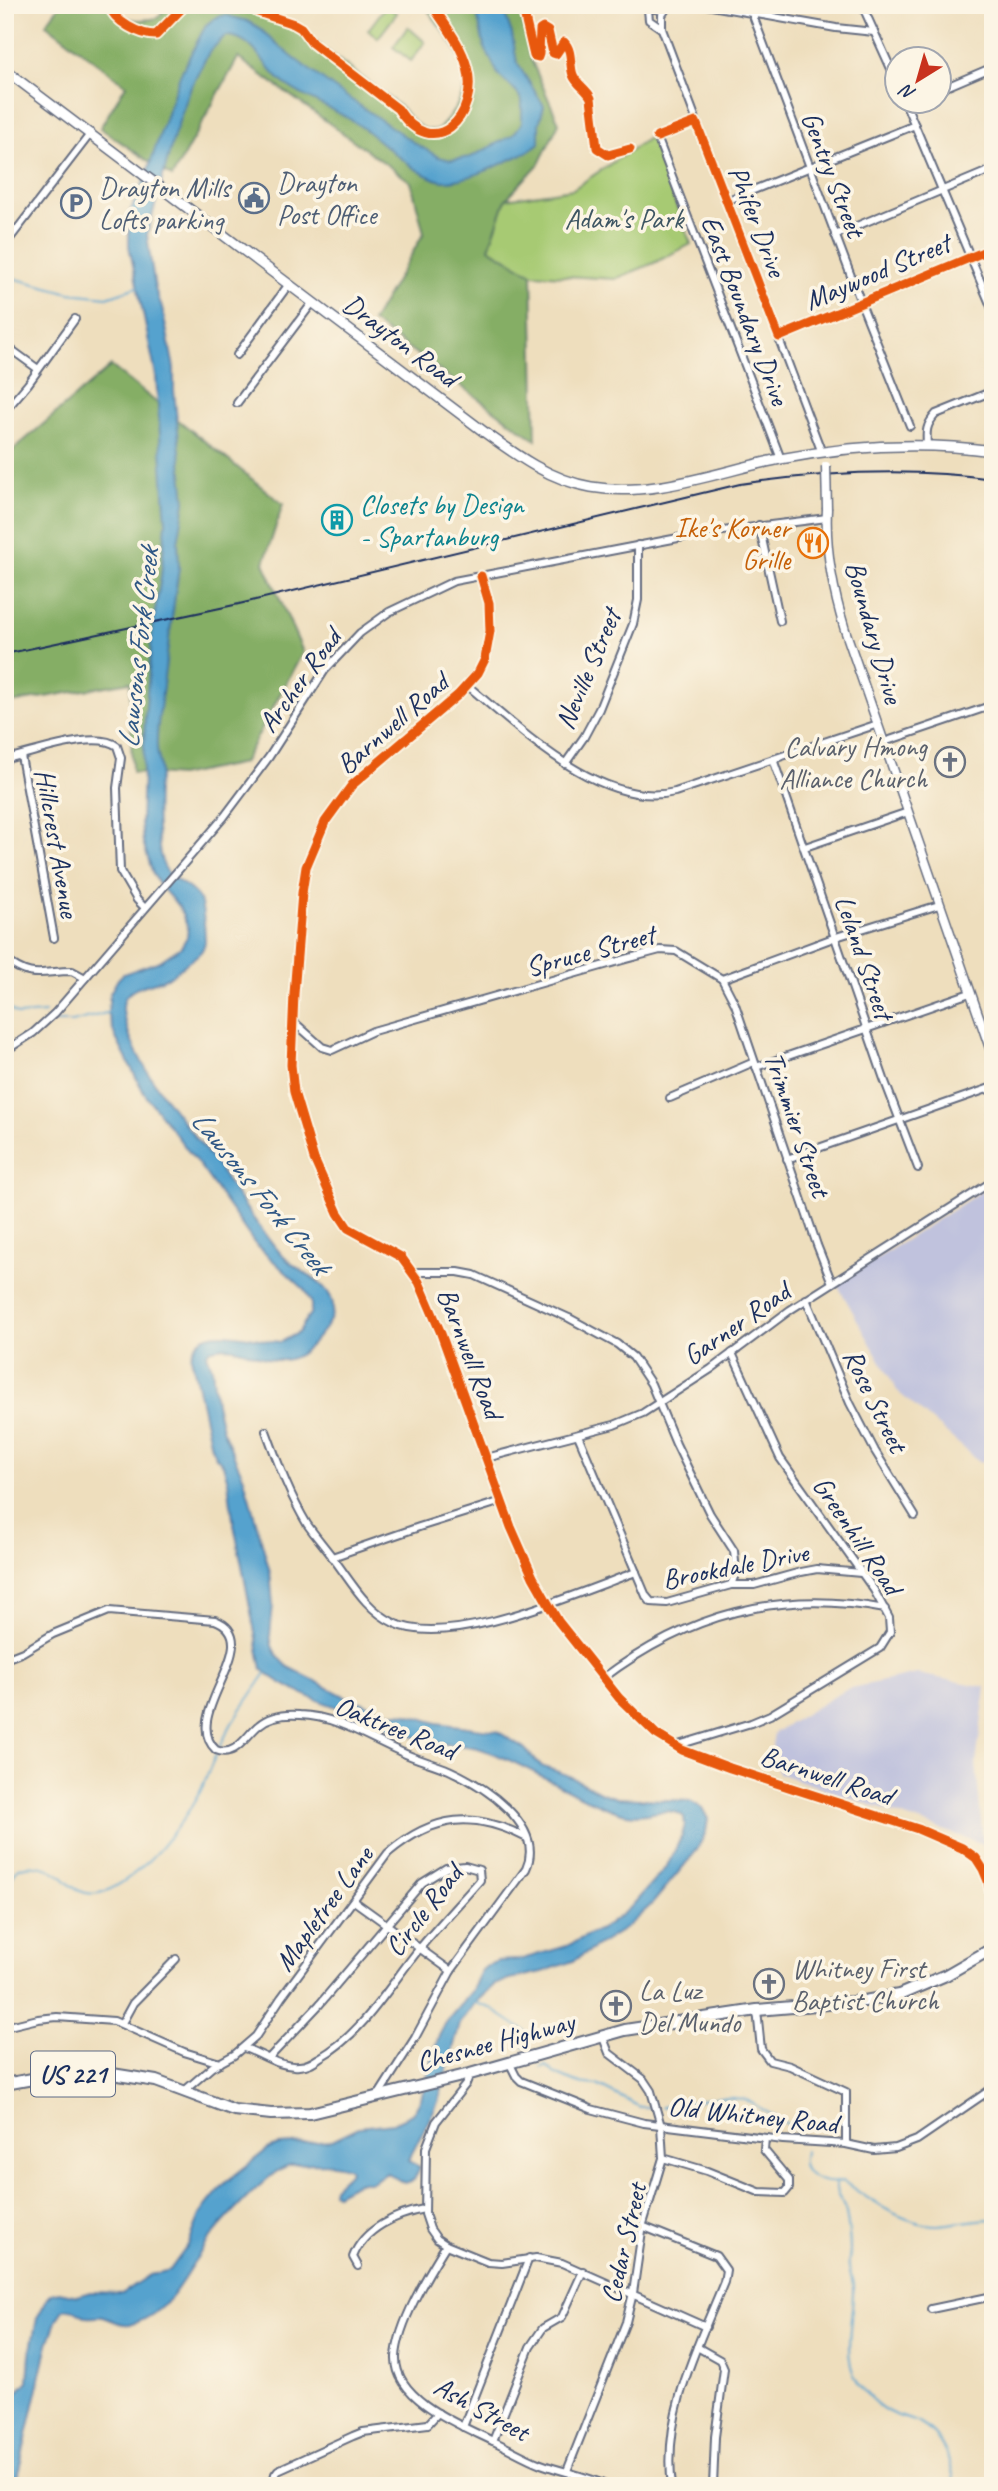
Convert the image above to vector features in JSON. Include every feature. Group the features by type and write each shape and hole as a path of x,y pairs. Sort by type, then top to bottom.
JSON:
{"main road":[{"name":"Drayton Road","path":"5,70 520,458 543,471 601,488 647,488 781,459 897,444 993,451"},
{"name":"Chesnee Highway","path":"5,2084 59,2075 106,2073 148,2080 234,2110 288,2115 326,2111 470,2074 602,2035 757,2010 864,2001 899,1995 946,1975 993,1948"}],"street":[{"path":"662,29 649,20 648,10 651,8 663,11 669,5"},
{"path":"706,5 874,32"},
{"path":"862,5 883,52"},
{"name":"Phifer Drive","path":"663,11 662,29 695,122 822,453"},
{"name":"Gentry Street","path":"752,13 809,168 910,426"},
{"path":"953,84 993,67"},
{"path":"912,116 993,311"},
{"name":"East Boundary Drive","path":"695,122 657,137 781,459"},
{"path":"726,201 915,125"},
{"path":"5,245 91,133"},
{"path":"835,235 993,169"},
{"name":"Maywood Street","path":"779,337 993,248"},
{"path":"237,355 289,284"},
{"path":"237,403 313,302"},
{"path":"5,411 75,319"},
{"path":"5,345 38,369"},
{"path":"927,445 926,431 936,414 993,391"},
{"name":"Boundary Drive","path":"822,453 826,466 829,551 840,613 993,1057"},
{"name":"Archer Road","path":"5,1051 44,1024 175,874 247,788 310,690 347,645 374,622 404,604 454,581 638,545 760,525 827,519"},
{"path":"760,525 780,621"},
{"name":"Neville Street","path":"565,764 600,709 634,624 638,600 638,545"},
{"name":"Barnwell Road","path":"481,576 489,603 490,631 485,659 478,673 468,686 363,775 338,803 318,836 306,867 291,1065 294,1092 314,1159 338,1213 353,1232 393,1252 413,1272 433,1311 522,1553 568,1635 602,1679 639,1718 674,1746 718,1764 918,1829 955,1844 972,1854 979,1863 988,1881 993,1906"},
{"path":"468,686 565,764 629,792 652,796 674,792 878,724"},
{"path":"884,742 993,705"},
{"path":"5,759 91,740 108,741 117,746 121,758 117,788 120,871 130,890 145,908"},
{"name":"Hillcrest Avenue","path":"21,756 54,938"},
{"name":"Leland Street","path":"774,759 918,1168"},
{"path":"805,847 908,812"},
{"path":"722,979 836,937 939,905"},
{"name":"Spruce Street","path":"293,1021 322,1047 331,1050 373,1031 665,949 681,953 722,979"},
{"path":"5,959 19,970 30,974 72,971 85,978"},
{"name":"Trimmier Street","path":"722,979 735,1004 821,1258 832,1283"},
{"path":"670,1098 755,1064 970,993"},
{"path":"787,1158 993,1087"},
{"name":"Garner Road","path":"486,1458 614,1426 659,1403 806,1299 993,1181"},
{"path":"413,1272 458,1272 474,1275 522,1295 608,1338 626,1350 640,1366 710,1514 734,1551 736,1572 731,1585"},
{"name":"Rose Street","path":"806,1299 850,1403 875,1451 915,1516"},
{"name":"Greenhill Road","path":"674,1746 770,1715 869,1656 888,1639 890,1622 885,1609 780,1458 732,1353"},
{"path":"266,1431 297,1506 359,1594 374,1610 393,1623 414,1631 469,1627 636,1572 578,1435"},
{"path":"332,1557 502,1502"},
{"name":"Brookdale Drive","path":"636,1572 646,1596 656,1604 731,1585 754,1585 817,1569 861,1573"},
{"path":"602,1679 656,1642 733,1612 768,1605 815,1602 885,1609"},
{"name":"Oaktree Road","path":"5,1659 23,1652 53,1634 109,1611 215,1619 229,1629 234,1642 230,1661 209,1711 208,1739 216,1750 225,1752 234,1748 269,1718 301,1714 329,1720 467,1779 511,1812 528,1839"},
{"name":"Mapletree Lane","path":"183,2092 244,2048 256,2036 388,1853 412,1835 437,1824 464,1819 479,1820 505,1828 528,1839"},
{"path":"383,2095 451,1971 526,1869 530,1857 528,1839"},
{"name":"Circle Road","path":"244,2048 286,2065 299,2066 337,2048 354,2033 419,1949 480,1880 479,1870 456,1867 437,1872 422,1883 319,2005 270,2058"},
{"path":"354,1901 451,1971"},
{"path":"122,2023 133,2003 176,1959"},
{"path":"757,2010 761,2049 770,2061 790,2066 846,2092 846,2144"},
{"path":"5,2027 57,2017 95,2018 122,2023 184,2052 220,2063"},
{"name":"Cedar Street","path":"567,2471 626,2322 633,2294 642,2227 663,2158 662,2126 654,2098 637,2074 612,2057 606,2049 602,2035"},
{"name":"Old Whitney Road","path":"509,2062 516,2076 527,2084 608,2115 662,2126 846,2144 874,2150 907,2144 948,2120 993,2088"},
{"path":"470,2074 466,2084 436,2122 424,2157 424,2209 430,2229 437,2239 488,2262 549,2259 583,2271 706,2327"},
{"path":"663,2158 707,2171 759,2192 785,2193 790,2186 789,2180 764,2150 765,2138"},
{"path":"358,2266 354,2257 357,2247 377,2228 402,2213 424,2209"},
{"path":"642,2227 716,2256 726,2270 724,2282 684,2381 675,2419 672,2486"},
{"name":"Ash Street","path":"446,2245 416,2297 396,2358 397,2369 404,2384 438,2413 463,2427 543,2465 608,2486"},
{"path":"463,2427 529,2258"},
{"path":"493,2441 530,2347 544,2328 562,2317 583,2271"},
{"path":"931,2309 992,2298"},
{"path":"698,2347 720,2360 724,2369 716,2427 713,2486"},
{"path":"272,2486 278,2470 363,2432 428,2424 438,2413"}],"shaded area":[{"path":"993,1184 993,1457 980,1462 898,1392 837,1284"},
{"path":"917,1674 986,1687 976,1763 983,1844 778,1773 772,1746 774,1733 846,1689"}],"green space":[{"path":"60,5 112,5 121,15 138,20 158,18 167,5 252,5 296,27 403,109 418,125 438,130 462,95 465,80 457,52 424,5 520,5 529,55 559,123 539,164 506,199 489,248 532,274 536,440 372,322 424,233 411,182 238,58 172,177 100,128 126,85 46,24"},
{"path":"386,6 397,13 378,38 368,30"},
{"path":"408,27 425,42 411,61 393,47"},
{"name":"Adam's Park","path":"650,137 691,244 615,279 532,274 489,248 506,199 573,189"},
{"path":"111,366 283,504 264,563 303,652 243,763 179,776 132,772 130,682 5,704 5,457"}],"water":[{"path":"475,5 502,5 512,34 517,63 544,106 539,124 539,143 529,151 465,178 444,181 422,173 351,120 289,87 250,46 234,37 225,36 209,52 190,89 147,235 155,289 162,307 174,368 185,502 178,542 179,568 158,727 160,771 157,818 161,859 169,874 199,899 205,940 201,952 175,973 127,995 123,1011 133,1044 163,1095 273,1245 289,1262 327,1291 333,1307 330,1320 316,1339 302,1353 288,1359 276,1360 223,1347 209,1350 207,1354 212,1368 222,1429 244,1478 270,1572 273,1605 270,1635 276,1654 288,1667 344,1696 387,1712 407,1714 437,1723 497,1731 524,1748 541,1766 567,1775 602,1793 617,1798 690,1801 702,1808 708,1819 706,1832 697,1850 652,1904 626,1928 573,1961 494,1985 475,2003 460,2024 438,2102 408,2161 420,2167 414,2180 404,2183 387,2173 371,2182 358,2182 336,2194 333,2192 334,2187 350,2169 327,2163 287,2166 268,2179 219,2228 176,2290 160,2309 150,2316 133,2324 124,2324 103,2317 87,2317 74,2310 63,2310 48,2344 18,2474 14,2486 5,2486 8,2415 15,2395 28,2381 37,2318 52,2294 59,2292 78,2296 90,2292 123,2293 150,2275 170,2270 188,2245 207,2205 226,2182 268,2149 279,2145 330,2141 359,2127 393,2123 412,2114 421,2099 439,2035 446,2022 471,1992 481,1971 498,1961 519,1960 567,1946 608,1925 631,1907 667,1866 685,1825 684,1817 671,1811 631,1815 604,1807 481,1749 420,1738 321,1702 295,1691 262,1669 228,1482 223,1464 211,1447 191,1356 203,1338 213,1335 236,1335 281,1342 298,1333 311,1312 311,1302 304,1289 255,1244 144,1093 115,1036 108,1013 110,993 118,979 123,974 160,961 181,947 187,937 188,928 179,907 153,874 143,842 141,823 145,718 153,624 166,523 156,376 129,246 129,214 146,176 180,75 206,25 225,15 258,27 334,88 439,157 451,160 471,157 513,135 522,123 522,101 516,91 499,76 484,46"}],"waterway":[{"path":"5,276 70,293 107,297 137,287"},
{"path":"5,1006 18,1015 45,1013"},
{"path":"56,1022 72,1022 110,1012"},
{"path":"220,1746 232,1723 266,1673"},
{"path":"5,1903 13,1875 18,1869 28,1866 51,1870 76,1889 87,1893 103,1892 120,1884 148,1861 173,1833 201,1790 216,1755"},
{"path":"476,2003 490,2008 525,2031 524,2047"},
{"path":"541,2067 547,2066 555,2074 577,2083 597,2085 640,2107 652,2107"},
{"path":"662,2107 719,2097 745,2099 794,2128 800,2136"},
{"path":"804,2151 803,2162 808,2174 825,2182 843,2181 888,2210 913,2221 938,2225 993,2219"},
{"path":"836,2183 836,2191 846,2213 849,2265 853,2282 849,2341 851,2368 856,2380 881,2407 919,2423 934,2435 948,2459 955,2486"}],"railway":[{"path":"966,5 993,8"},
{"path":"5,654 239,604 740,484 866,472 930,473 993,479"}],"cycle path":[{"path":"109,5 116,17 128,26 156,35 185,5"},
{"path":"247,5 258,12 301,28 312,43 398,109 412,125 425,133 439,133 450,127 460,116 467,102 469,85 461,50 432,5"},
{"path":"522,5 534,56 538,57 539,54 540,30 543,28 548,31 553,53 556,54 564,42 567,46 573,75 591,98 597,148 608,155 630,149"},
{"path":"657,137 696,122 779,337 993,248"},
{"path":"481,576 489,603 490,631 485,659 478,673 458,695 352,785 325,822 306,867 294,994 291,1065 294,1092 314,1159 338,1213 348,1228 401,1257 419,1282 440,1331 511,1527 533,1577 558,1621 619,1698 656,1734 682,1750 918,1829 962,1848 976,1858 983,1869 993,1906"}],"place":[{"name":"Drayton Post Office","path":"254,198"},
{"name":"Drayton Mills Lofts parking","path":"76,203"},
{"name":"Closets by Design - Spartanburg","path":"337,520"},
{"name":"Ike's Korner Grille","path":"813,543"},
{"name":"Calvary Hmong Alliance Church","path":"950,762"},
{"name":"Whitney First Baptist Church","path":"769,1984"},
{"name":"La Luz Del Mundo","path":"616,2006"}],"water label":[{"name":"Lawsons Fork Creek","path":"138,648"},
{"name":"Lawsons Fork Creek","path":"261,1192"}]}
